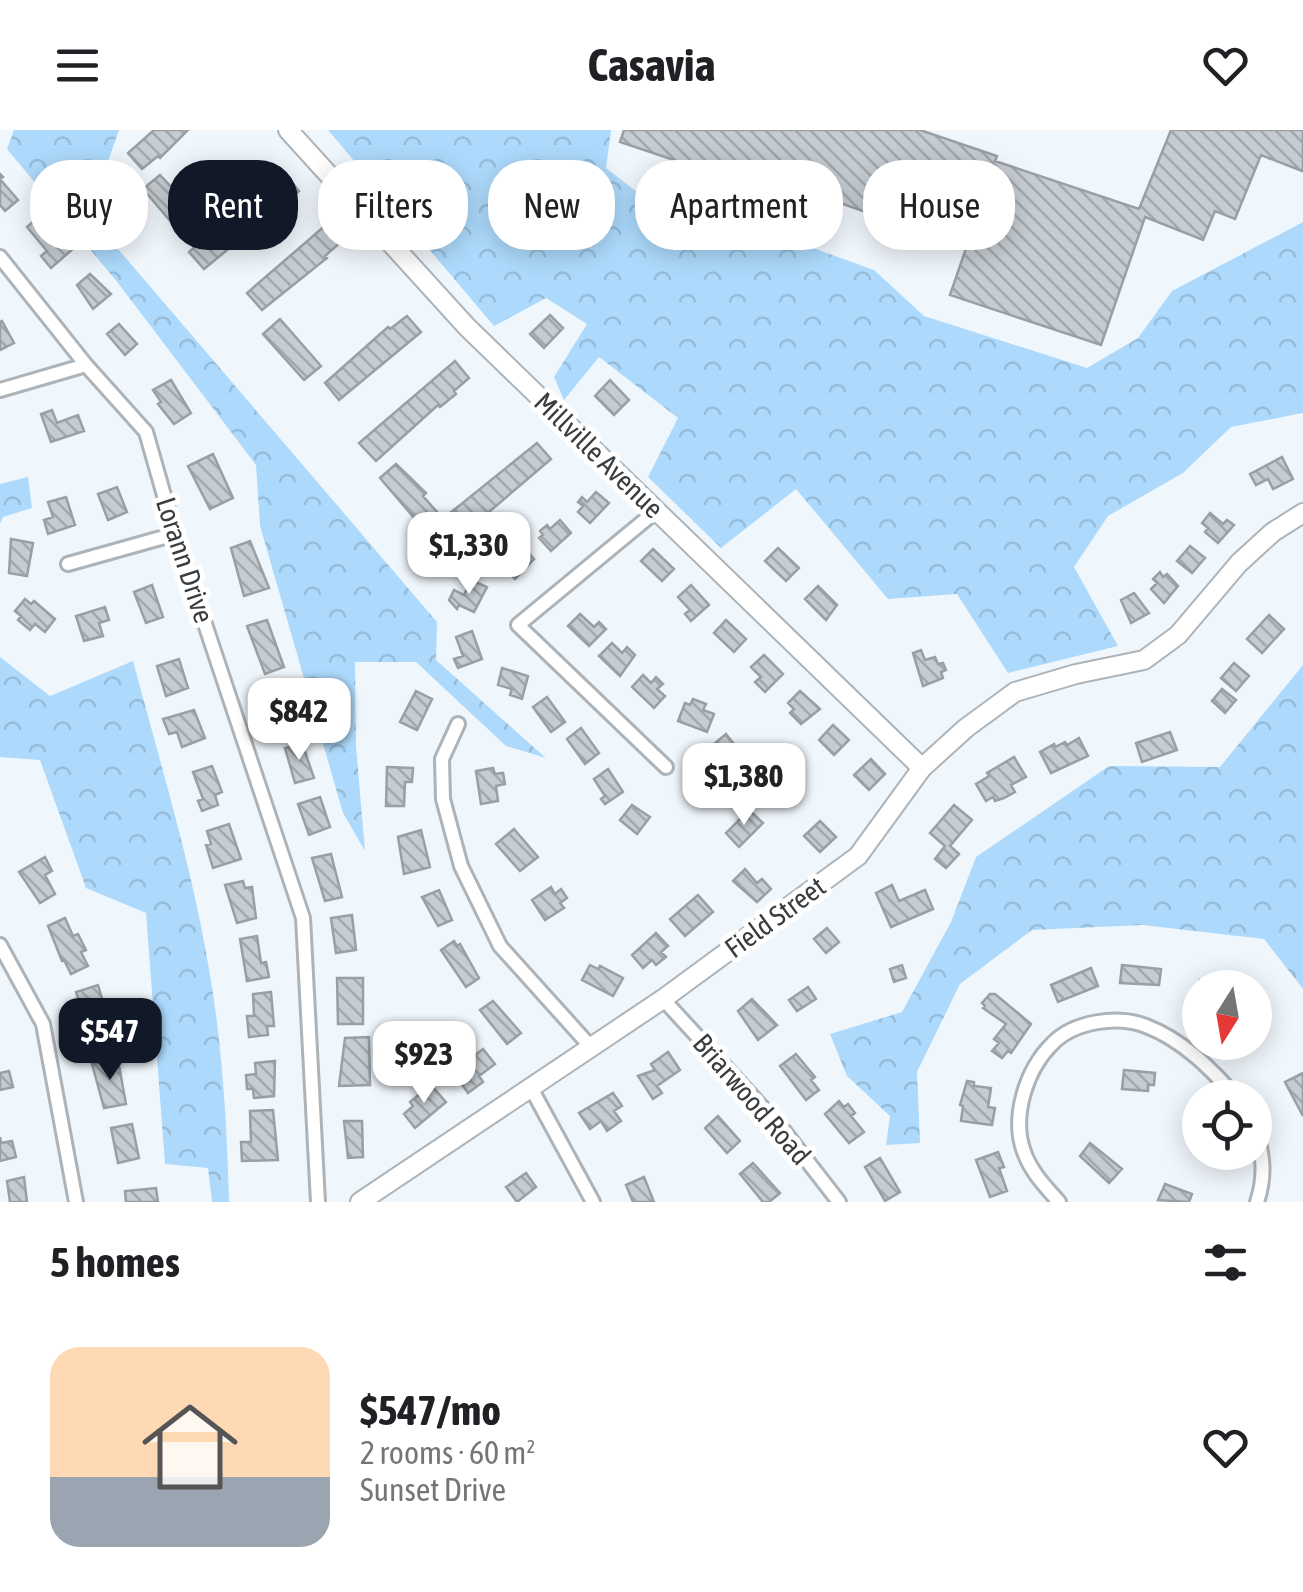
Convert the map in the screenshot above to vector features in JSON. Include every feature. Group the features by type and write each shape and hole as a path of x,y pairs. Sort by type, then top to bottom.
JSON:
{"street":[{"name":"Millville Avenue","path":"288,130 468,327 922,768"},
{"name":"Lorann Drive","path":"0,258 86,366 146,432 175,534 302,918 318,1202"},
{"path":"0,390 86,366"},
{"path":"656,511 518,625 666,768"},
{"name":"Field Street","path":"360,1202 663,999 858,856 922,768 966,728 1015,692 1144,660 1178,635 1239,563 1273,532 1303,513"},
{"path":"68,564 175,534"},
{"path":"458,724 442,759 443,799 461,866 500,946 590,1046"},
{"path":"0,944 43,1024 76,1202"},
{"name":"Briarwood Road","path":"663,999 784,1131 840,1202"},
{"path":"1059,1202 1036,1176 1023,1149 1019,1124 1022,1096 1052,1044 1090,1024 1116,1020 1144,1025 1179,1042 1218,1080"},
{"path":"531,1088 593,1202"},
{"path":"1257,1202 1263,1170"}],"green space":[{"path":"14,130 119,130 108,160 30,160 30,177 7,149"},
{"path":"328,130 611,130 607,160 488,160 488,250 615,250 615,175 635,190 635,250 819,250 874,270 924,316 1087,368 1138,338 1172,291 1303,222 1303,413 1231,427 1183,473 1108,516 1074,567 1118,646 1008,673 957,594 888,599 796,489 721,548 648,477 678,418 599,357 564,400 554,377 587,324 546,298 494,326 430,250 468,250 468,160 353,160"},
{"path":"91,250 119,250 437,622 436,660 546,758 506,746 416,662 355,662 356,746 365,851 343,813 260,526 256,465"},
{"path":"28,477 32,508 3,517 0,524 0,484"},
{"path":"0,657 50,696 133,661 204,941 221,1063 229,1202 212,1202 208,1168 165,1164 146,913 86,888 40,760 0,757"},
{"path":"1303,665 1303,989 1264,939 1142,925 1032,930 960,984 917,1072 920,1143 886,1145 890,1116 847,1076 830,1034 902,1012 951,922 976,857 1109,766 1220,767"}],"building":[{"path":"154,130 188,130 160,158 148,164 148,160 134,160 128,153"},
{"path":"624,130 920,130 997,156 995,160 863,160 863,211 843,204 843,160 674,160 620,142"},
{"path":"1171,130 1303,130 1302,171 1261,155 1235,219 1215,211 1203,240 1145,217 1101,345 950,295 965,250 1015,250 1015,168 1139,209"},
{"path":"160,175 168,184 168,218 148,195 148,185"},
{"path":"0,179 18,200 5,211 0,205"},
{"path":"318,232 318,250 332,250 262,310 247,293"},
{"path":"72,250 51,268 41,256 47,251"},
{"path":"191,250 227,250 204,269"},
{"path":"90,274 111,294 93,309 77,285"},
{"path":"550,315 563,328 544,348 530,334"},
{"path":"407,316 421,332 339,400 325,383 388,327"},
{"path":"280,319 321,366 304,380 263,334"},
{"path":"0,322 14,343 0,350"},
{"path":"119,324 137,344 125,355 107,334"},
{"path":"455,361 469,378 454,391 456,394 438,405 376,461 359,443"},
{"path":"171,380 191,413 174,424 158,404 161,402 153,390"},
{"path":"610,380 629,400 614,415 595,396"},
{"path":"52,410 57,423 78,415 84,431 51,442 41,414"},
{"path":"537,443 551,459 455,541 439,522"},
{"path":"213,454 233,498 210,509 188,466"},
{"path":"1282,457 1293,479 1273,489 1268,479 1256,485 1250,474"},
{"path":"396,464 426,493 423,496 437,512 421,526 380,478"},
{"path":"117,487 127,512 108,520 98,494"},
{"path":"596,492 609,503 590,523 578,512 583,506 578,502 582,497 587,502"},
{"path":"66,497 75,525 48,534 44,520 53,517 48,502"},
{"path":"1210,513 1223,524 1227,520 1234,525 1218,543 1205,532 1208,528 1202,523"},
{"path":"560,520 571,533 551,551 539,538 543,535 540,531 547,525 550,529"},
{"path":"11,539 33,543 27,576 9,573"},
{"path":"250,541 269,588 244,596 231,548"},
{"path":"522,546 534,559 515,579 498,562 503,557 507,561"},
{"path":"1190,546 1205,558 1192,573 1177,561"},
{"path":"778,548 799,568 786,581 765,561"},
{"path":"653,549 674,569 662,581 641,561"},
{"path":"1160,572 1178,586 1164,603 1151,589"},
{"path":"471,580 487,587 474,612 459,605 457,609 449,600 454,590 464,595"},
{"path":"152,585 163,617 146,623 134,592"},
{"path":"691,585 709,605 691,621 685,614 690,610 678,597"},
{"path":"818,586 837,605 826,620 805,599"},
{"path":"1134,593 1149,613 1131,623 1121,600"},
{"path":"25,599 31,604 34,601 55,619 45,632 35,624 30,630 18,620 21,616 15,611"},
{"path":"105,607 109,620 99,623 103,636 84,641 76,616"},
{"path":"580,614 594,627 599,622 606,629 589,646 568,626"},
{"path":"1269,615 1284,629 1262,653 1247,639"},
{"path":"267,620 284,667 265,674 247,626"},
{"path":"726,620 746,639 734,652 714,633"},
{"path":"472,631 482,659 458,668 454,659 463,656 456,637"},
{"path":"612,643 622,653 627,647 635,655 620,676 599,656"},
{"path":"921,650 925,660 935,657 946,670 941,672 943,678 923,686 913,653"},
{"path":"764,655 783,674 765,692 755,682 761,677 751,667"},
{"path":"179,659 188,688 166,696 157,666"},
{"path":"1234,663 1249,676 1236,691 1221,678"},
{"path":"502,668 528,676 522,699 510,695 512,689 498,685"},
{"path":"643,675 651,683 656,677 663,684 657,689 665,696 654,708 632,687"},
{"path":"1222,689 1236,700 1225,713 1212,701"},
{"path":"287,690 298,725 279,731 268,696"},
{"path":"416,691 432,699 417,730 400,722"},
{"path":"800,691 820,709 801,724 790,713 794,709 788,703"},
{"path":"547,697 565,722 551,732 533,707"},
{"path":"693,699 706,704 703,710 714,714 707,732 678,721 685,703 690,705"},
{"path":"194,710 205,738 182,747 177,732 169,734 163,719"},
{"path":"833,725 849,740 834,755 819,740"},
{"path":"581,728 599,753 585,764 567,739"},
{"path":"1170,732 1177,750 1142,762 1136,743"},
{"path":"726,734 741,753 727,764 714,744"},
{"path":"1079,738 1088,756 1051,773 1040,752"},
{"path":"302,743 314,778 295,783 285,748"},
{"path":"1014,757 1026,777 1011,785 1015,792 986,801 976,784"},
{"path":"871,759 885,774 869,790 854,775"},
{"path":"212,766 222,792 215,795 218,805 202,811 198,801 203,799 193,772"},
{"path":"387,767 413,768 412,782 405,782 404,806 386,806"},
{"path":"493,768 495,774 503,773 505,784 496,786 498,801 481,804 476,771"},
{"path":"608,769 623,792 605,804 601,799 605,796 594,779"},
{"path":"320,797 330,827 309,835 298,804"},
{"path":"632,805 650,817 637,834 620,820"},
{"path":"954,805 972,820 950,846 959,854 946,868 935,859 945,846 930,833"},
{"path":"749,810 763,823 739,847 726,833"},
{"path":"820,821 836,837 820,852 804,836"},
{"path":"229,824 241,859 213,868 206,845 211,844 207,831"},
{"path":"514,829 538,857 520,871 496,844"},
{"path":"421,830 430,867 404,874 398,837"},
{"path":"331,854 342,897 325,901 312,858"},
{"path":"45,857 52,871 45,875 55,894 40,903 19,872"},
{"path":"745,869 757,883 762,879 771,889 757,902 733,881"},
{"path":"243,881 245,888 252,887 256,918 237,923 225,885"},
{"path":"892,885 899,901 925,890 933,909 891,927 876,893"},
{"path":"551,887 555,894 561,889 567,898 560,903 564,908 545,920 532,900"},
{"path":"439,890 452,920 438,926 422,897"},
{"path":"698,895 713,912 685,936 670,919"},
{"path":"352,915 356,950 336,953 331,918"},
{"path":"65,918 73,936 78,934 86,950 81,952 88,966 71,974 48,926"},
{"path":"827,928 839,942 826,953 814,939"},
{"path":"656,933 668,946 661,952 666,957 656,965 652,960 643,968 632,955"},
{"path":"257,936 261,963 266,962 269,977 247,981 240,939"},
{"path":"454,941 457,946 460,944 479,978 466,987 441,950"},
{"path":"590,965 623,978 613,996 582,980"},
{"path":"902,965 906,978 894,982 890,969"},
{"path":"1122,965 1161,969 1159,985 1120,983"},
{"path":"1091,968 1098,986 1058,1002 1051,985"},
{"path":"337,978 363,978 363,1024 338,1024"},
{"path":"98,985 112,1032 92,1039 76,992"},
{"path":"808,987 816,999 797,1011 789,1000"},
{"path":"271,992 274,1026 267,1026 268,1035 249,1037 247,1016 254,1016 253,994"},
{"path":"990,994 1031,1024 1011,1053 1008,1051 1002,1058 992,1051 999,1043 994,1039 1006,1024 983,1008 982,1003"},
{"path":"752,999 777,1025 758,1040 738,1011"},
{"path":"493,1001 521,1033 507,1044 480,1010"},
{"path":"369,1037 370,1085 339,1086 345,1038"},
{"path":"483,1049 495,1064 479,1076 483,1082 468,1093 453,1072"},
{"path":"668,1052 680,1070 657,1086 662,1093 653,1099 638,1076 655,1070 651,1064"},
{"path":"796,1054 815,1077 811,1080 819,1090 806,1100 780,1066"},
{"path":"118,1060 126,1104 104,1108 92,1064"},
{"path":"275,1061 274,1096 254,1098 253,1089 247,1089 246,1075 256,1074 255,1063"},
{"path":"1124,1070 1155,1073 1154,1085 1148,1085 1148,1091 1122,1089"},
{"path":"9,1071 13,1087 0,1090 0,1073"},
{"path":"1303,1073 1303,1116 1285,1082"},
{"path":"967,1081 991,1088 988,1107 995,1108 992,1125 961,1121 960,1105"},
{"path":"431,1085 446,1102 415,1128 404,1114 413,1106 410,1102"},
{"path":"613,1093 622,1106 614,1111 621,1121 607,1131 601,1121 590,1129 579,1113"},
{"path":"839,1101 844,1107 848,1104 855,1113 851,1116 864,1132 849,1143 825,1114"},
{"path":"273,1110 278,1160 242,1161 241,1142 251,1142 250,1111"},
{"path":"718,1116 740,1141 727,1153 705,1128"},
{"path":"344,1121 362,1121 363,1157 348,1158"},
{"path":"132,1124 139,1158 118,1163 111,1128"},
{"path":"0,1137 1,1143 12,1141 16,1157 0,1161"},
{"path":"1090,1143 1122,1169 1109,1183 1080,1156"},
{"path":"998,1152 1007,1191 990,1197 976,1160"},
{"path":"880,1158 900,1192 885,1201 865,1167"},
{"path":"753,1163 780,1193 769,1202 763,1202 740,1174"},
{"path":"526,1173 536,1187 517,1202 506,1187"},
{"path":"24,1177 27,1202 10,1202 7,1181"},
{"path":"644,1177 654,1202 633,1202 626,1185"},
{"path":"1165,1184 1192,1194 1189,1202 1158,1200"},
{"path":"156,1188 158,1202 126,1202 125,1191"}]}
